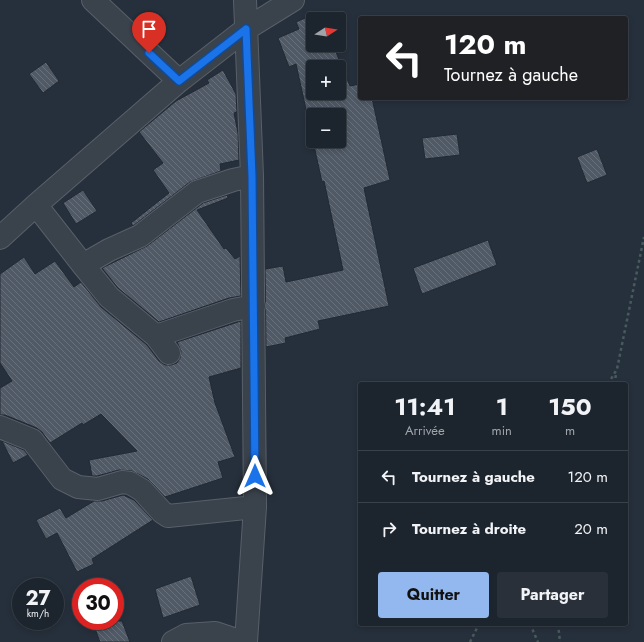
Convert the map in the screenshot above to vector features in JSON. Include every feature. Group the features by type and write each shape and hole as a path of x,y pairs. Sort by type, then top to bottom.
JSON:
{"street":[{"path":"92,0 179,81"},
{"path":"245,0 252,176 255,508 246,642"},
{"path":"0,238 179,81 246,29 293,0"},
{"path":"83,265 109,250 140,236 197,192 233,180 252,176"},
{"path":"36,205 109,297 162,345 233,310 254,306"},
{"path":"0,427 32,440 62,479 78,486 98,489 122,482 130,484 142,490 162,512 168,516 255,508"},
{"path":"173,642 186,635 215,633 242,642"}],"path":[{"path":"615,382 644,237"},
{"path":"609,382 617,369"},
{"path":"470,642 479,626"},
{"path":"531,626 538,642"},
{"path":"558,626 560,642"}],"building":[{"path":"306,18 306,52 336,52 339,60 306,60 306,100 346,100 346,76 350,86 358,84 358,100 372,100 390,180 364,188 389,306 318,321 320,329 285,338 286,343 266,347 265,269 283,266 286,282 343,270 324,181 322,182 315,148 346,148 346,108 306,108 306,109 296,64 289,67 278,38 299,29 296,22"},
{"path":"46,62 59,81 43,93 29,74"},
{"path":"223,70 236,94 237,112 234,113 238,133 239,160 220,164 221,171 190,182 133,226 131,223 169,193 153,170 163,163 139,132 176,101 209,83 207,80"},
{"path":"457,134 460,155 425,159 422,138"},
{"path":"597,149 607,175 587,183 577,157"},
{"path":"83,190 97,211 76,224 63,203"},
{"path":"227,195 228,198 197,210 224,249 226,248 235,259 240,256 241,296 229,298 159,322 118,288 102,268 147,246 203,203"},
{"path":"488,240 497,265 422,294 413,268"},
{"path":"24,257 35,274 55,261 74,287 81,282 101,307 147,345 159,361 165,365 177,363 180,358 181,351 177,342 241,321 241,368 209,377 215,403 235,457 218,462 223,478 165,497 148,479 132,471 119,470 92,476 89,460 137,451 101,414 83,425 82,423 50,443 37,428 5,415 0,415 0,388 12,381 0,363 0,274"},
{"path":"2,441 24,450 28,455 13,463"},
{"path":"123,495 134,500 153,520 92,559 94,564 77,572 57,533 46,539 36,520 60,508 66,518 94,501 102,501"},
{"path":"191,576 200,605 163,618 155,589"},
{"path":"124,626 130,642 100,642 95,630 124,630"}],"route":[{"path":"149,53 179,81 246,29 252,176 255,476"}]}
